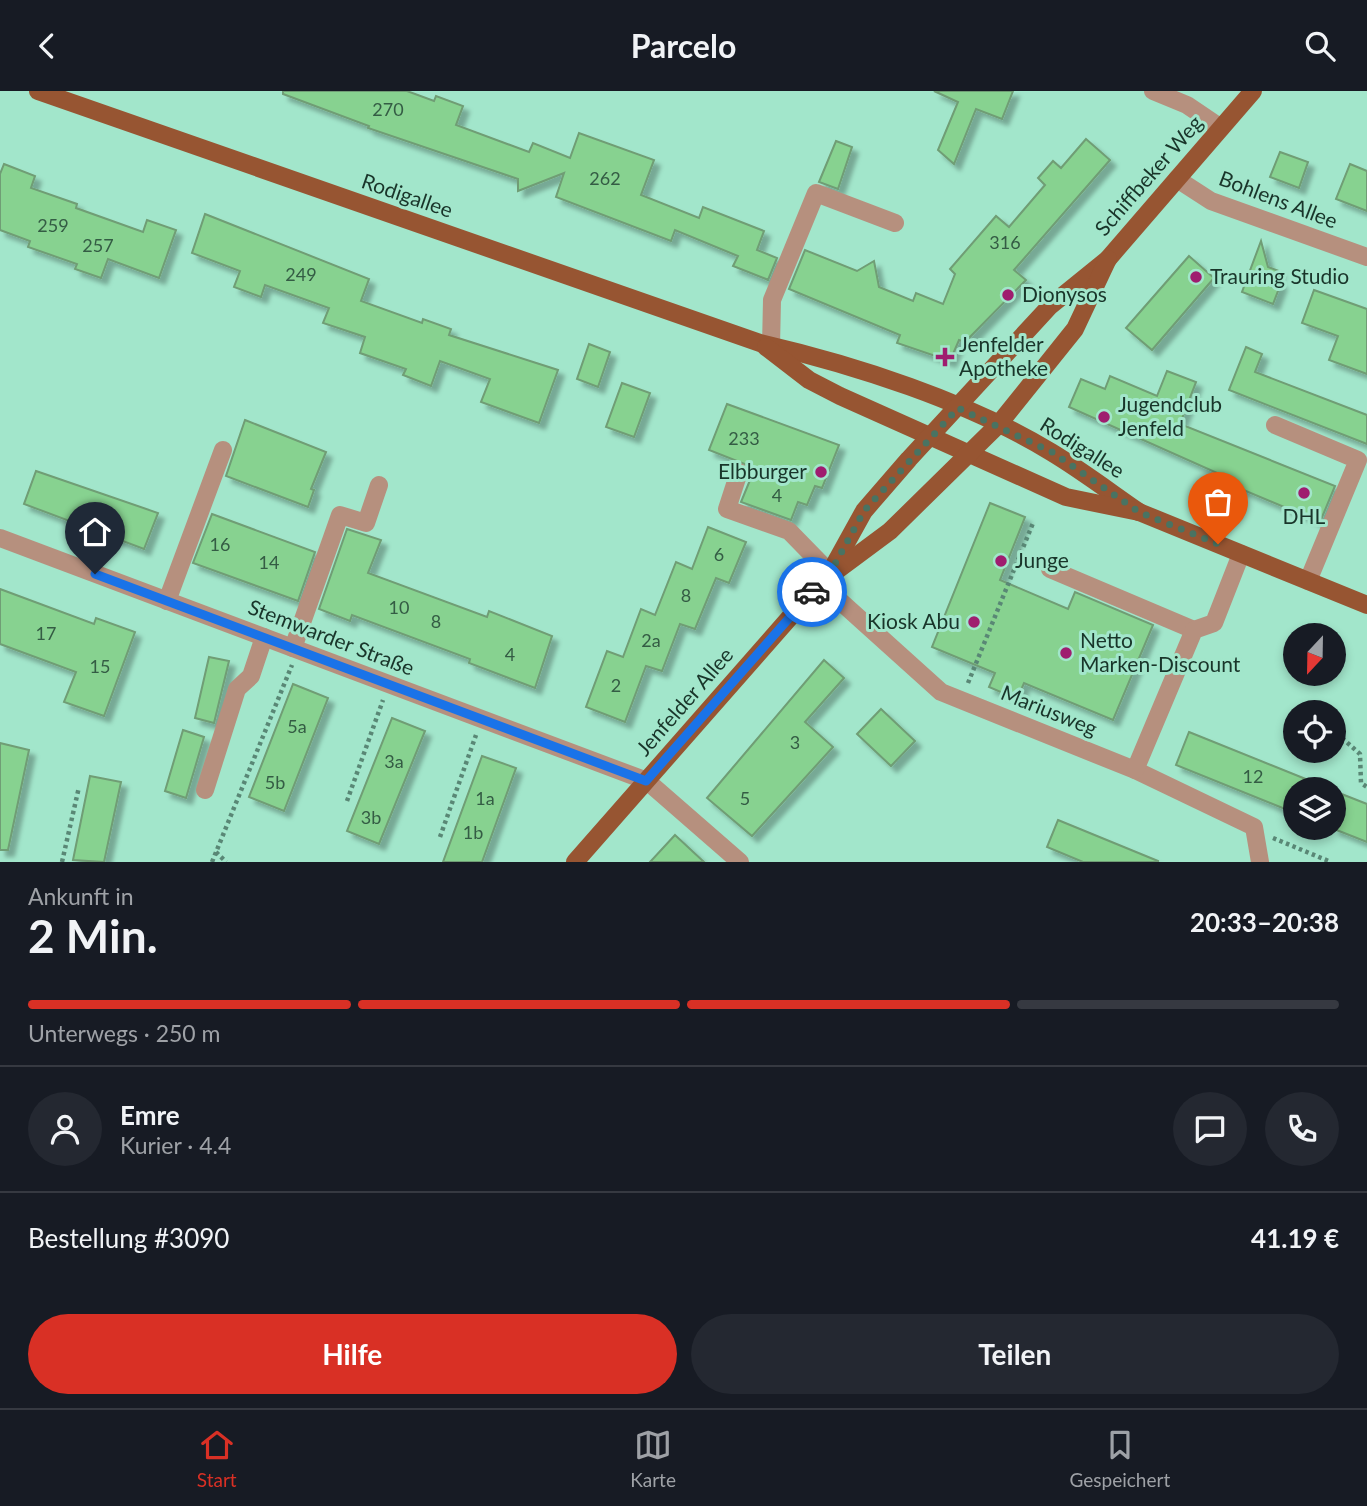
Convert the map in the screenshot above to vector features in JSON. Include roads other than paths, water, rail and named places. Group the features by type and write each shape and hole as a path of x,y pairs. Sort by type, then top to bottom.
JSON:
{"main road":[{"name":"Rodigallee","path":"38,91 766,344 859,369 998,425 1052,452 1139,512"},
{"name":"Schiffbeker Weg","path":"930,435 958,408 1050,306 1108,259 1253,91"},
{"name":"Schiffbeker Weg","path":"970,453 998,425 1075,329 1108,259"},
{"name":"Rodigallee","path":"766,344 809,380 1066,497 1139,512 1367,605"},
{"name":"Jenfelder Allee","path":"575,862 825,578 864,511 930,435"},
{"name":"Jenfelder Allee","path":"825,578 890,531 970,453"}],"street":[{"path":"1153,91 1187,106 1221,128"},
{"name":"Bohlens Allee","path":"1177,179 1211,201 1367,257"},
{"path":"766,344 772,300 816,193 895,223"},
{"path":"1275,425 1358,460 1308,581"},
{"path":"167,601 223,450"},
{"name":"Mariusweg","path":"739,472 727,509 789,531 825,578 941,692 1135,770 1255,830 1260,862"},
{"path":"295,649 340,515 366,523 379,485"},
{"name":"Stemwarder Straße","path":"0,538 646,781"},
{"path":"1049,569 1194,630 1214,622 1241,554"},
{"path":"1135,770 1194,630"},
{"path":"205,790 237,689 251,676 264,637"},
{"path":"646,781 740,862"}],"place":[{"name":"Trauring Studio","path":"1196,277"},
{"name":"Dionysos","path":"1008,295"},
{"name":"Jenfelder Apotheke","path":"945,357"},
{"name":"Jugendclub Jenfeld","path":"1104,417"},
{"name":"Elbburger","path":"821,472"},
{"name":"DHL","path":"1304,493"},
{"name":"Junge","path":"1001,561"},
{"name":"Kiosk Abu","path":"974,622"},
{"name":"Netto Marken-Discount","path":"1066,653"}]}
